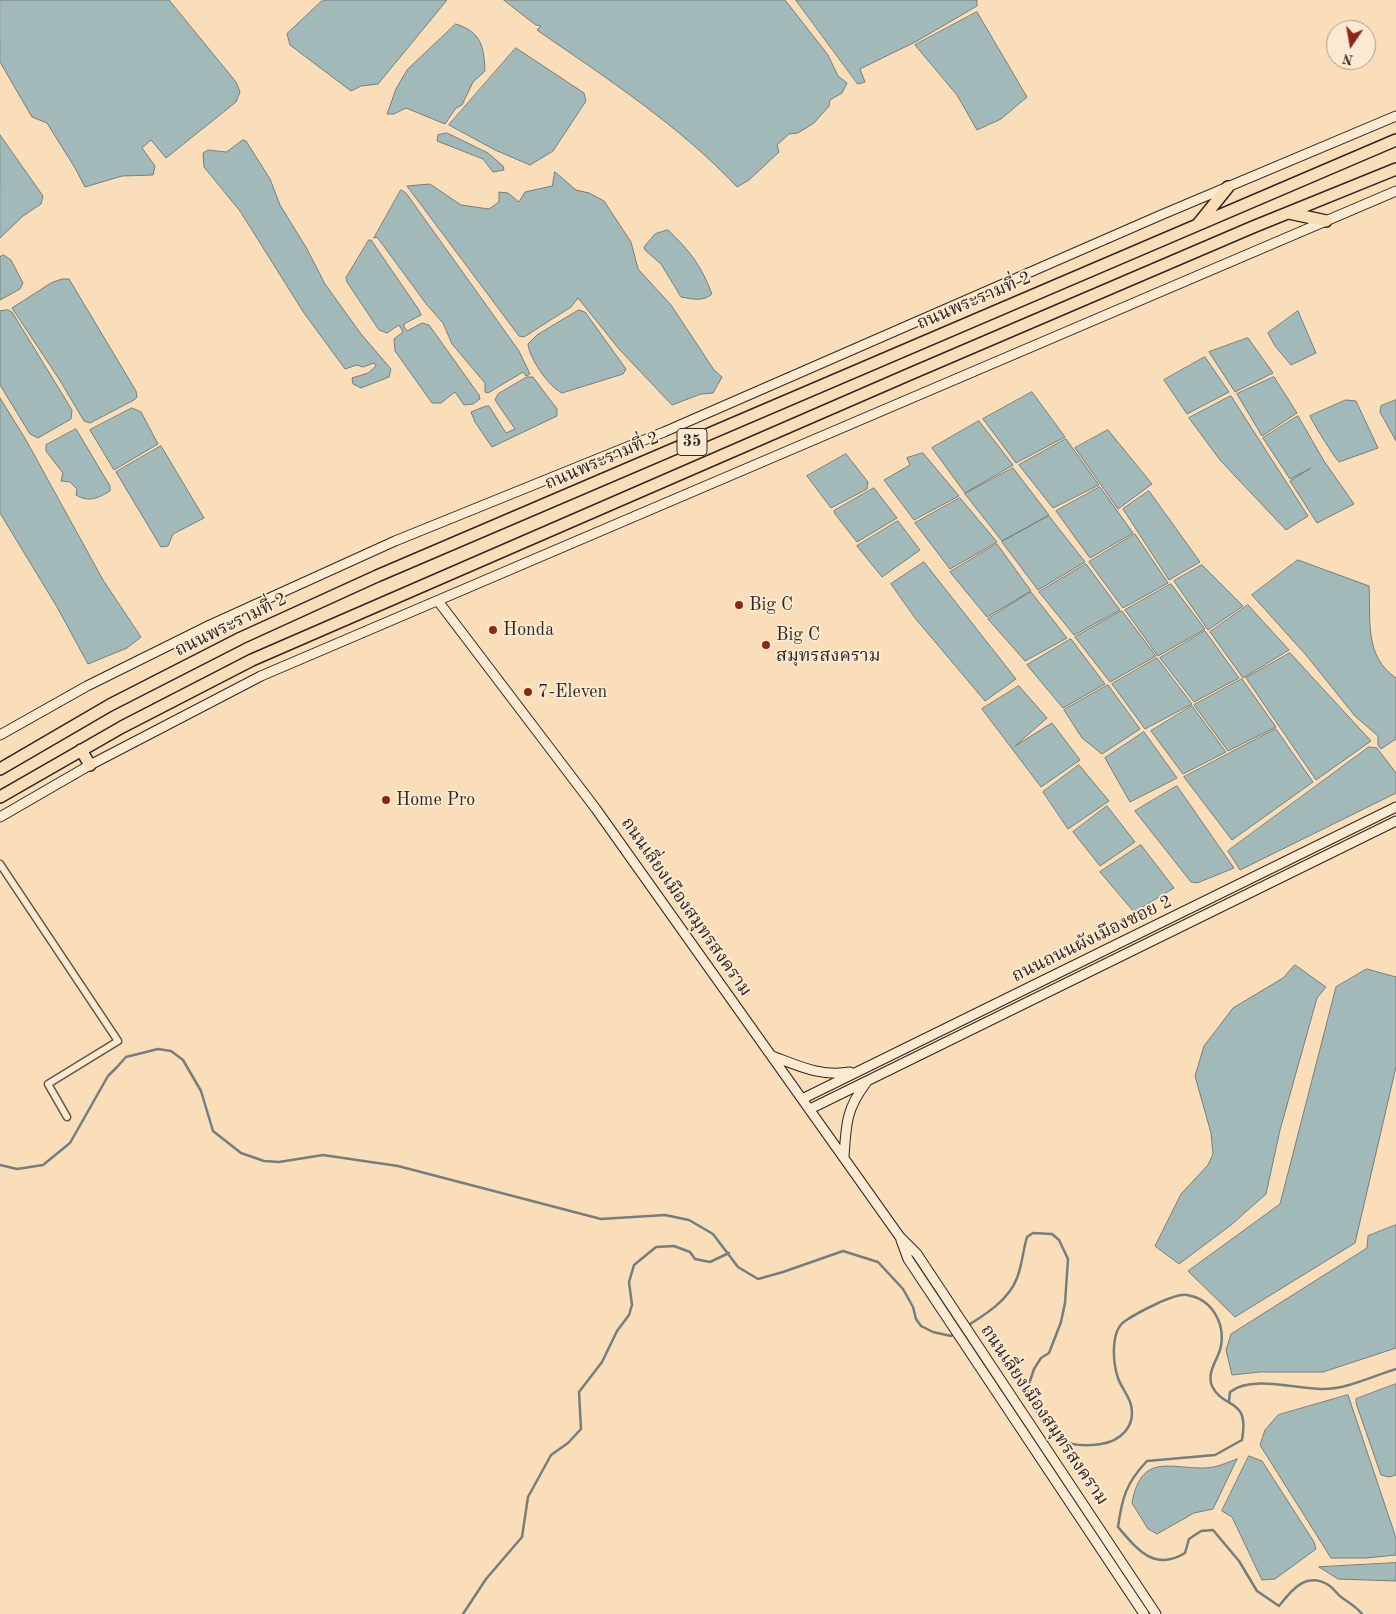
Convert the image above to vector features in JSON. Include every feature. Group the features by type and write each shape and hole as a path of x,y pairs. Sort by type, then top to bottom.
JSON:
{"highway":[{"name":"ถนนพระรามที่ 2","path":"0,769 110,705 259,630 377,576 1396,140"},
{"name":"35","path":"0,797 81,750 252,660 426,582 1288,213 1396,169"},
{"path":"1198,224 1228,187"},
{"path":"1288,213 1326,221"},
{"path":"81,750 90,765"}],"main road":[{"name":"ถนนพระรามที่ 2","path":"0,735 87,686 193,634 395,541 664,432 1396,116"},
{"path":"0,817 90,765 261,676 1396,191"},
{"name":"ถนนเลี่ยงเมืองสมุทรสงคราม","path":"438,601 591,802 900,1237 917,1254 1156,1614"},
{"name":"ถนนถนนผังเมืองซอย 2","path":"802,1099 1396,807"},
{"name":"ถนนถนนผังเมืองซอย 2","path":"810,1109 1396,821"},
{"path":"771,1056 825,1074 858,1071"},
{"path":"886,1058 892,1069"},
{"path":"844,1157 850,1109 854,1099 868,1081"},
{"name":"ถนนเลี่ยงเมืองสมุทรสงคราม","path":"900,1237 908,1259 1144,1614"}],"street":[{"path":"0,864 118,1041 48,1084 67,1117"}],"water":[{"path":"0,0 169,0 236,82 240,92 236,102 166,158 151,140 142,148 155,166 153,175 122,176 85,187 47,123 32,117 0,62"},
{"path":"323,0 447,0 378,84 361,86 351,91 290,45 287,34"},
{"path":"504,0 785,0 828,55 838,76 847,83 842,93 830,100 829,106 814,123 798,133 789,134 777,145 779,152 749,180 737,187 691,143 641,103 537,30 541,26 536,25"},
{"path":"796,0 977,0 977,6 917,41 860,69 865,82 858,84"},
{"path":"977,12 1027,97 1001,119 977,130 957,95 915,45"},
{"path":"456,24 471,31 476,36 480,41 484,54 485,71 473,82 462,105 456,108 445,124 406,108 394,114 387,114 396,89 407,70"},
{"path":"516,48 584,93 586,101 553,151 530,165 495,150 449,125"},
{"path":"447,133 488,153 503,166 504,170 493,172 483,159 437,141 438,135"},
{"path":"0,135 43,196 41,204 23,216 0,238"},
{"path":"243,140 246,141 270,179 280,205 307,249 325,284 361,334 391,369 389,377 361,388 353,384 352,378 368,373 376,366 374,363 363,367 357,365 345,369 304,313 240,211 204,167 203,153 208,150 226,152"},
{"path":"555,172 576,190 589,193 604,201 631,242 638,269 671,305 714,370 722,377 713,393 701,394 672,405 619,349 578,298 571,307 524,337 519,336 407,186 430,184 461,205 489,209 499,202 499,192 508,193 519,202 525,192 552,186"},
{"path":"401,190 406,193 519,351 530,374 526,376 523,372 488,393 485,392 485,383 452,344 443,323 427,305 377,237 374,238"},
{"path":"668,230 689,252 704,275 712,294 709,297 697,299 681,297 661,264 645,250 644,247 655,234"},
{"path":"369,240 371,240 419,310 421,315 404,324 404,327 407,331 422,323 429,325 479,395 480,399 473,404 464,405 455,392 441,403 432,403 395,351 394,339 403,332 399,325 387,333 379,330 347,282 346,278"},
{"path":"4,255 11,260 23,283 20,289 0,300 0,257"},
{"path":"62,279 69,279 136,391 137,397 134,400 90,423 84,421 12,308 51,283"},
{"path":"8,310 12,312 72,410 71,419 38,438 30,434 0,385 0,311"},
{"path":"579,310 585,312 626,369 623,374 562,393 551,385 540,372 528,344 537,335"},
{"path":"1298,311 1316,353 1291,365 1275,346 1268,333"},
{"path":"1248,338 1273,373 1235,392 1209,352"},
{"path":"1205,357 1229,392 1187,414 1164,380"},
{"path":"527,377 533,377 557,409 557,416 492,447 475,422 471,412 489,406 506,433 515,429 495,400 498,394"},
{"path":"1274,377 1297,413 1262,436 1237,394"},
{"path":"1032,392 1065,437 1016,463 983,419"},
{"path":"1231,396 1308,516 1286,530 1220,460 1189,418"},
{"path":"0,398 26,440 103,580 141,637 127,648 88,664 57,607 0,513"},
{"path":"1346,400 1356,401 1378,448 1339,462 1310,416"},
{"path":"1396,400 1396,441 1380,412 1381,406"},
{"path":"132,408 141,412 158,444 114,470 90,430"},
{"path":"1298,416 1324,461 1354,504 1317,523 1290,481 1311,468 1290,479 1263,438"},
{"path":"979,421 1013,465 965,493 932,448"},
{"path":"76,429 110,486 110,491 93,499 85,499 76,495 77,489 70,482 61,481 63,473 46,451 46,445"},
{"path":"1108,430 1152,484 1118,509 1075,448"},
{"path":"1066,439 1099,485 1053,508 1019,465"},
{"path":"161,446 204,518 173,534 168,546 161,547 116,472"},
{"path":"923,453 959,496 914,520 884,480 910,465 907,458"},
{"path":"846,454 868,482 867,489 831,508 807,476"},
{"path":"1013,468 1049,515 1002,541 965,494"},
{"path":"1100,487 1133,533 1090,558 1056,511"},
{"path":"874,488 897,518 857,542 834,511"},
{"path":"1149,491 1200,562 1169,580 1123,509"},
{"path":"960,498 997,542 950,569 915,523"},
{"path":"1049,516 1085,562 1038,590 1002,542"},
{"path":"898,521 920,550 882,577 857,546"},
{"path":"1135,534 1168,583 1123,608 1089,562"},
{"path":"997,544 1031,591 987,617 950,572"},
{"path":"1298,560 1369,586 1370,625 1374,648 1386,669 1396,678 1396,739 1381,749 1378,745 1378,736 1355,716 1306,655 1252,595"},
{"path":"924,562 1016,679 985,701 915,618 891,584"},
{"path":"1086,564 1120,610 1074,635 1039,592"},
{"path":"1202,565 1243,606 1208,630 1174,581"},
{"path":"1171,584 1205,629 1158,656 1125,610"},
{"path":"1031,592 1067,638 1025,661 988,619"},
{"path":"1248,605 1289,650 1243,678 1210,632"},
{"path":"1122,611 1156,656 1110,682 1075,637"},
{"path":"1205,631 1239,678 1194,702 1160,658"},
{"path":"1071,639 1105,684 1063,708 1027,665"},
{"path":"1290,653 1371,741 1316,780 1246,678"},
{"path":"1157,658 1192,704 1145,729 1112,684"},
{"path":"1242,679 1276,727 1228,751 1194,705"},
{"path":"1108,685 1140,729 1102,754 1082,738 1064,710"},
{"path":"1019,686 1047,718 1015,746 1052,723 1080,760 1041,787 982,709"},
{"path":"1192,706 1226,752 1183,774 1151,731"},
{"path":"1276,729 1313,782 1232,840 1184,777"},
{"path":"1144,732 1177,778 1130,802 1105,758"},
{"path":"1369,747 1377,748 1396,773 1396,793 1240,870 1228,851"},
{"path":"1079,765 1109,801 1068,829 1043,792"},
{"path":"1177,786 1234,868 1197,883 1191,882 1135,811"},
{"path":"1107,806 1135,842 1100,866 1073,832"},
{"path":"1141,845 1174,888 1134,912 1100,872"},
{"path":"1295,965 1326,987 1317,998 1280,1130 1266,1194 1231,1225 1179,1264 1155,1246 1181,1194 1208,1165 1213,1154 1211,1133 1195,1076 1204,1046 1233,1008 1283,978"},
{"path":"1367,969 1396,977 1396,1067 1355,1243 1235,1317 1188,1271 1280,1204 1336,987"},
{"path":"1396,1225 1396,1348 1323,1372 1260,1372 1232,1375 1226,1350 1231,1334 1367,1248 1368,1236"},
{"path":"1396,1384 1396,1475 1389,1477 1381,1475 1356,1399"},
{"path":"1348,1395 1396,1538 1396,1555 1366,1558 1331,1558 1260,1445 1265,1430 1278,1415"},
{"path":"1249,1456 1262,1461 1314,1542 1316,1549 1275,1579 1262,1580 1232,1517 1222,1511"},
{"path":"1237,1459 1213,1509 1194,1513 1157,1534 1148,1529 1132,1503 1137,1486 1144,1475 1153,1469 1163,1466 1214,1467"},
{"path":"1396,1563 1396,1581 1338,1579 1319,1567"}],"waterway":[{"path":"0,1165 17,1169 43,1165 70,1143 108,1076 126,1057 158,1049 171,1051 183,1060 201,1091 213,1131 241,1153 264,1161 279,1162 323,1155 398,1166 601,1219 665,1215 689,1220 713,1234 738,1267 758,1279 843,1251 878,1262 903,1289 921,1326 933,1332 951,1336 989,1312 1006,1296 1019,1273 1027,1237 1033,1233 1052,1234 1059,1240 1068,1259 1065,1303 1061,1322 1049,1353 1041,1358 1034,1369 1027,1390 1043,1423 1053,1434 1069,1443 1091,1445 1114,1440 1125,1432 1129,1426 1132,1413 1130,1402 1116,1372 1114,1348 1117,1332 1125,1321 1138,1313 1165,1300 1181,1295 1196,1297 1215,1313 1219,1321 1222,1337 1220,1351 1212,1370 1212,1386 1222,1398 1239,1410 1242,1416 1242,1440 1215,1455 1147,1461 1126,1491 1118,1527 1139,1550 1155,1559 1164,1560 1185,1553 1189,1539 1201,1531 1213,1530 1239,1561 1257,1591 1279,1606 1295,1588 1307,1581 1314,1580 1330,1586 1362,1614"},
{"path":"463,1614 486,1579 522,1537 528,1497 551,1455 568,1443 581,1429 579,1392 602,1362 617,1331 629,1315 632,1305 629,1282 634,1265 656,1247 674,1246 690,1252 695,1259 710,1262 729,1253"},
{"path":"1229,1401 1230,1392 1250,1384 1330,1389 1349,1385 1396,1369"}],"place":[{"name":"Big C","path":"739,605"},
{"name":"Honda","path":"493,630"},
{"name":"Big C สมุทรสงคราม","path":"766,645"},
{"name":"7-Eleven","path":"528,692"},
{"name":"Home Pro","path":"386,800"}]}
